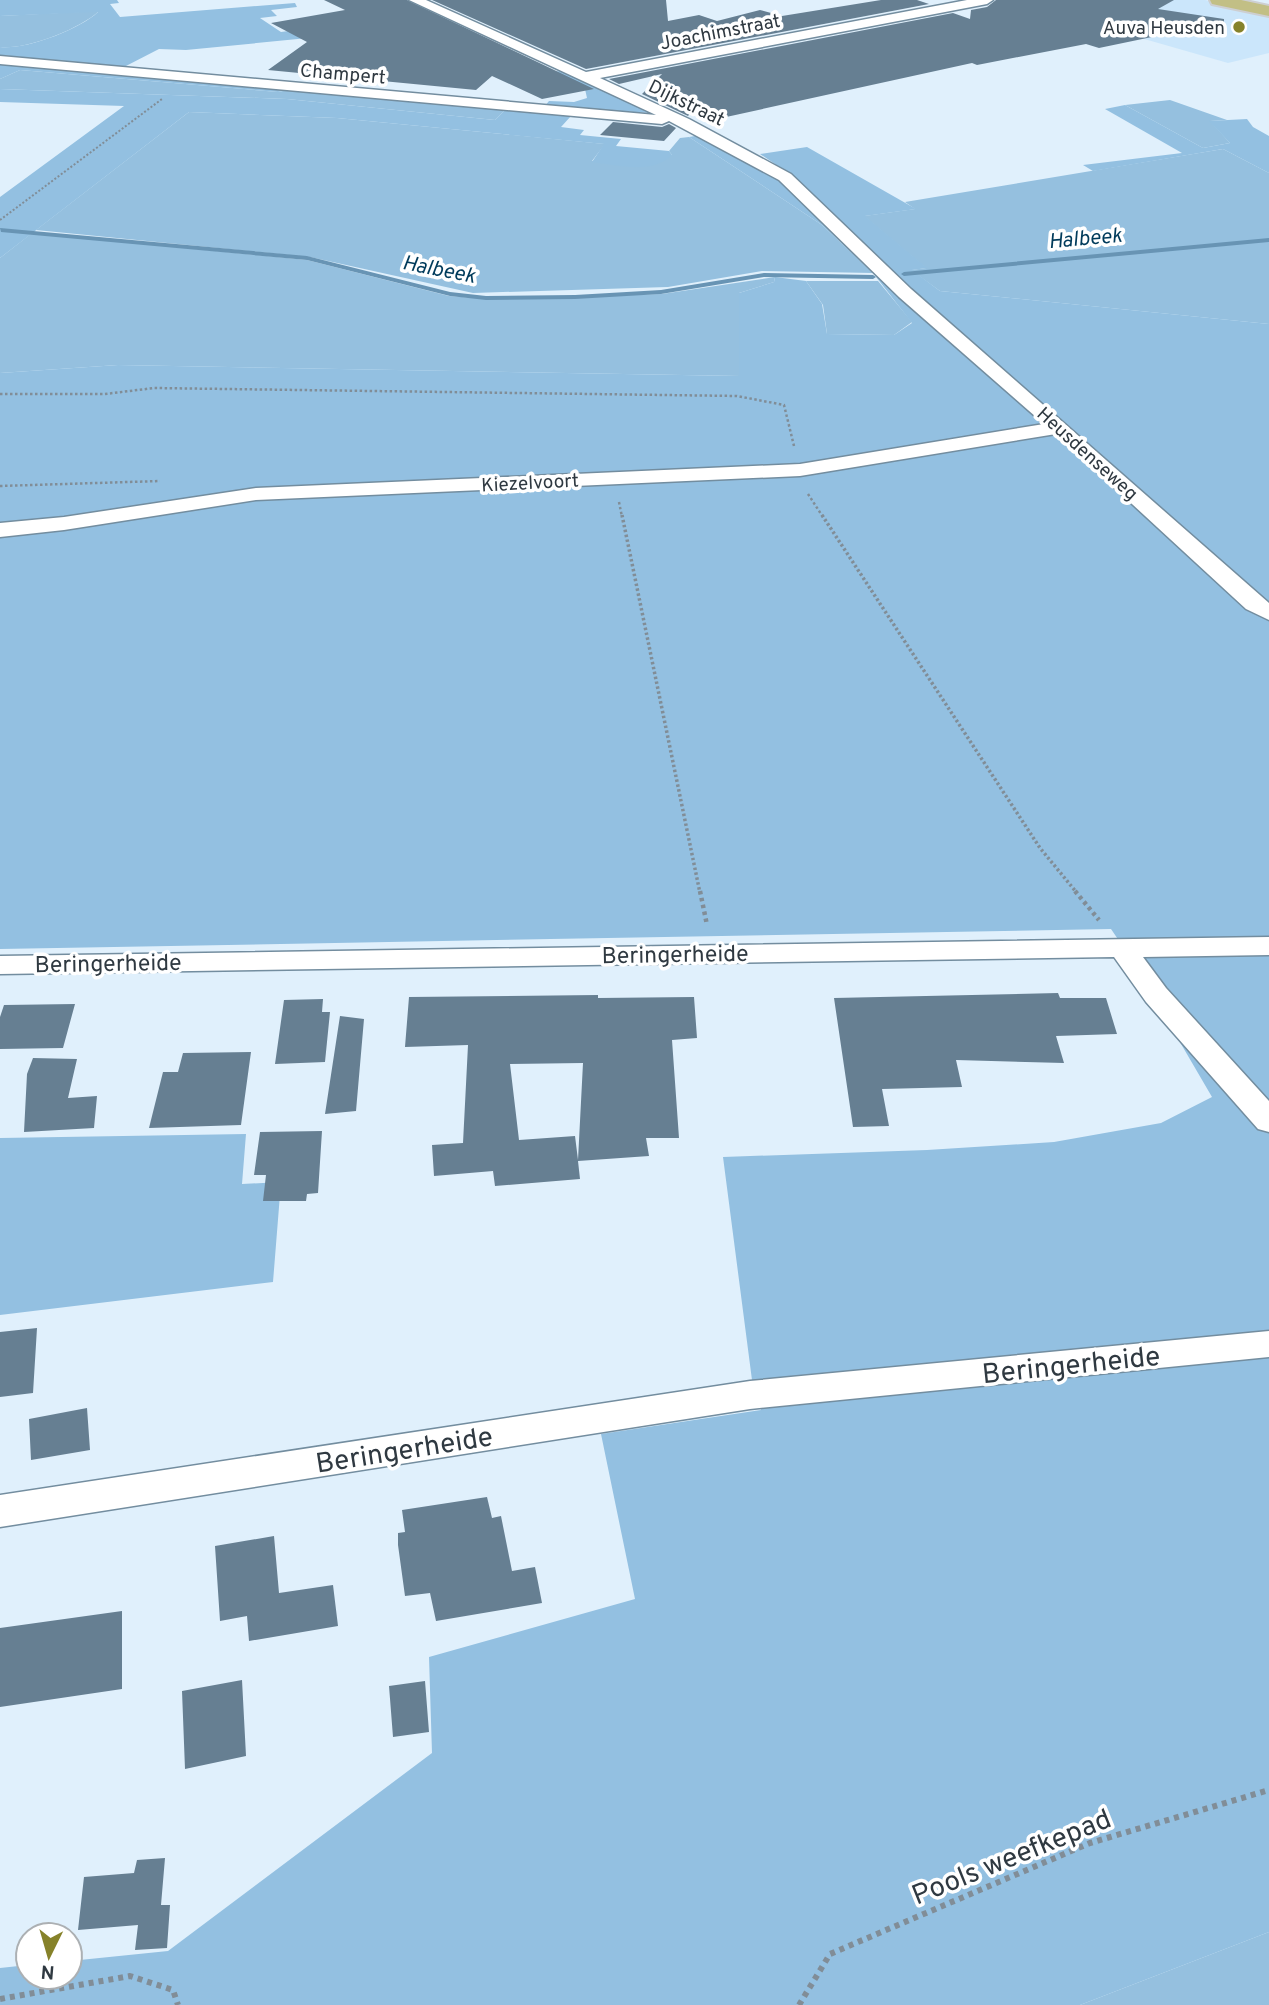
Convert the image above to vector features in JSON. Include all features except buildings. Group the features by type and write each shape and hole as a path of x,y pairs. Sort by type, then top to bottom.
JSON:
{"main road":[{"path":"1218,0 1269,9"},
{"path":"1228,0 1269,9"}],"street":[{"name":"Dijkstraat","path":"415,0 684,122 785,177 905,293"},
{"name":"Joachimstraat","path":"585,77 987,0"},
{"name":"Champert","path":"0,60 684,122"},
{"name":"Heusdenseweg","path":"905,293 1060,427 1254,604 1269,613"},
{"name":"Kiezelvoort","path":"0,530 36,528 256,494 800,470 1060,427"},
{"name":"Beringerheide","path":"0,965 1269,946"},
{"path":"1122,948 1156,995 1269,1121"},
{"name":"Beringerheide","path":"0,1511 750,1395 1269,1344"}],"path":[{"path":"0,220 191,79"},
{"path":"0,394 105,394 155,388 737,396 784,405 810,500 1040,848 1122,948"},
{"path":"614,478 713,954"},
{"path":"0,486 147,479 180,485 204,500"},
{"name":"Pools weefkepad","path":"799,2005 830,1954 1090,1843 1269,1790"},
{"path":"0,1999 131,1976 173,1990 178,2005"}],"shaded area":[{"path":"0,0 117,0 119,3 110,4 120,17 295,3 297,7 271,10 277,16 260,18 281,32 341,24 349,34 186,50 159,49 124,67 0,55 0,47 23,45 51,37 98,12 0,16"},
{"path":"1008,0 1205,0 1269,16 1269,53 1228,63"},
{"path":"99,11 79,25 52,37 24,45 0,47 0,16"},
{"path":"0,62 293,89 278,92 20,70 0,79"},
{"path":"20,70 278,92 293,89 505,110 495,120 287,99 0,89 0,79"},
{"path":"561,71 651,113 544,107 549,101 574,102 587,98 585,89 552,72"},
{"path":"0,89 287,99 495,120 505,110 571,116 561,127 584,130 580,135 621,139 616,146 669,151 672,155 655,165 634,167 592,162 604,144 337,118 189,112 0,258 0,197 124,106 0,102"},
{"path":"1170,100 1227,120 1210,121 1230,143 1203,148 1125,105"},
{"path":"1125,105 1203,148 1230,143 1209,121 1247,119 1253,127 1269,136 1269,173 1223,149 1093,171 1083,165 1182,153 1105,109"},
{"path":"189,112 337,118 605,144 592,161 672,155 669,151 680,138 689,137 822,225 873,273 762,271 668,287 473,293 310,257 36,230"},
{"path":"701,135 755,167 775,164 760,154 807,147 916,209 865,216 927,268 912,270 940,291 1269,324 1269,1932 1080,2005 0,2005 0,1968 14,1966 14,1991 84,1991 84,1960 168,1951 432,1753 429,1657 635,1599 601,1434 761,1410 752,1380 723,1157 927,1150 1054,1142 1161,1123 1212,1097 1111,929 0,949 0,373 118,365 739,376 739,293 774,282 775,277 806,281 822,304 827,334 894,335 912,323 873,273 822,225 689,137"},
{"path":"1223,149 1269,173 1269,324 940,291 911,270 926,268 864,216 915,209 905,202"},
{"path":"32,233 307,260 449,296 487,299 662,294 775,277 774,282 739,293 740,376 118,365 0,373 0,258"},
{"path":"806,281 878,281 912,322 894,335 827,334 823,305"},
{"path":"246,1134 242,1184 281,1182 273,1282 0,1315 0,1138"},
{"path":"1269,1932 1269,2005 1080,2005"}],"waterway":[{"name":"Halbeek","path":"1,230 307,258 450,294 486,298 661,292 764,275 873,277"},
{"name":"Halbeek","path":"904,274 1269,240"}],"place":[{"name":"Auva Heusden","path":"1239,27"}]}
